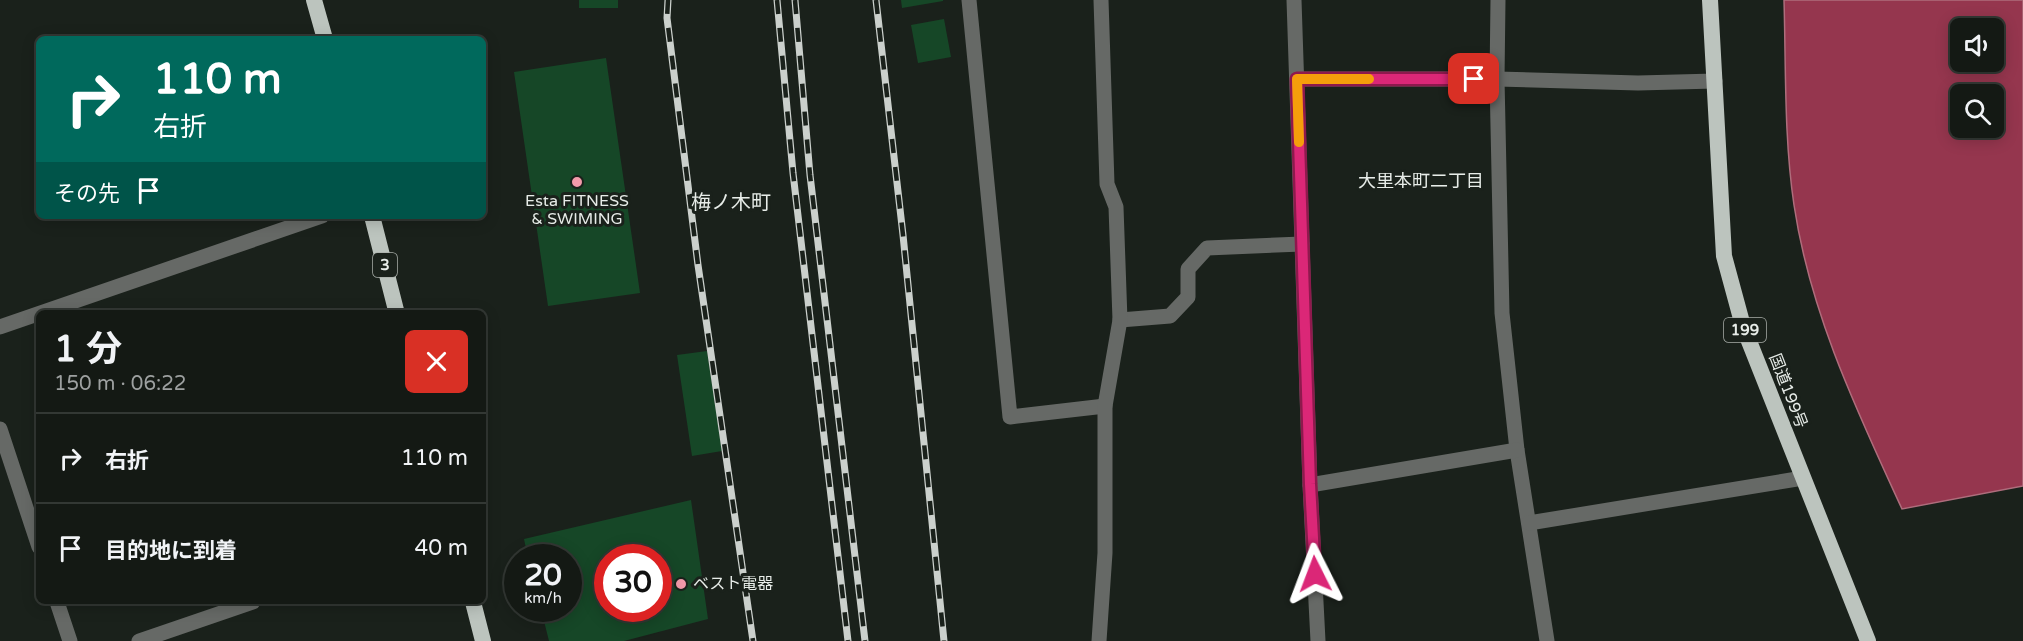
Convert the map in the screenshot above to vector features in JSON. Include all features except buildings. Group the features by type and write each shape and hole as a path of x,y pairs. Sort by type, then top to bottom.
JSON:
{"highway":[{"path":"314,0 324,36"},
{"name":"国道199号","path":"1710,0 1724,256 1743,326 1868,641"},
{"name":"3","path":"373,219 396,310"},
{"path":"473,604 483,641"}],"street":[{"path":"969,0 1010,417 1105,406"},
{"path":"1100,641 1105,553 1105,406 1120,320 1116,207 1107,184 1101,0"},
{"path":"1294,0 1310,484 1318,641"},
{"path":"1498,0 1497,79 1502,313 1517,450 1547,641"},
{"path":"1297,79 1497,79 1638,83 1715,81"},
{"path":"49,310 313,219"},
{"path":"1120,320 1170,316 1188,297 1188,269 1207,248 1302,244"},
{"path":"0,327 36,315"},
{"path":"0,429 36,538"},
{"path":"1310,484 1517,450"},
{"path":"1529,523 1803,478"},
{"path":"58,604 70,641"},
{"path":"139,641 247,604"}],"shaded area":[{"path":"1784,0 2023,0 2023,486 1902,509 1837,361 1811,284 1794,205 1788,154"}],"railway":[{"path":"668,0 667,18 698,265 753,641"},
{"path":"777,0 793,173 848,641"},
{"path":"795,0 810,175 865,641"},
{"path":"876,0 903,235 944,641"}],"slow traffic":[{"path":"1299,142 1297,79 1369,79"}],"place":[{"name":"Esta FITNESS & SWIMING","path":"577,182"},
{"name":"ベスト電器","path":"681,584"}],"district":[{"name":"大里本町二丁目","path":"1421,181"},
{"name":"梅ノ木町","path":"731,203"}],"route":[{"path":"1315,574 1297,79 1474,79"}]}
